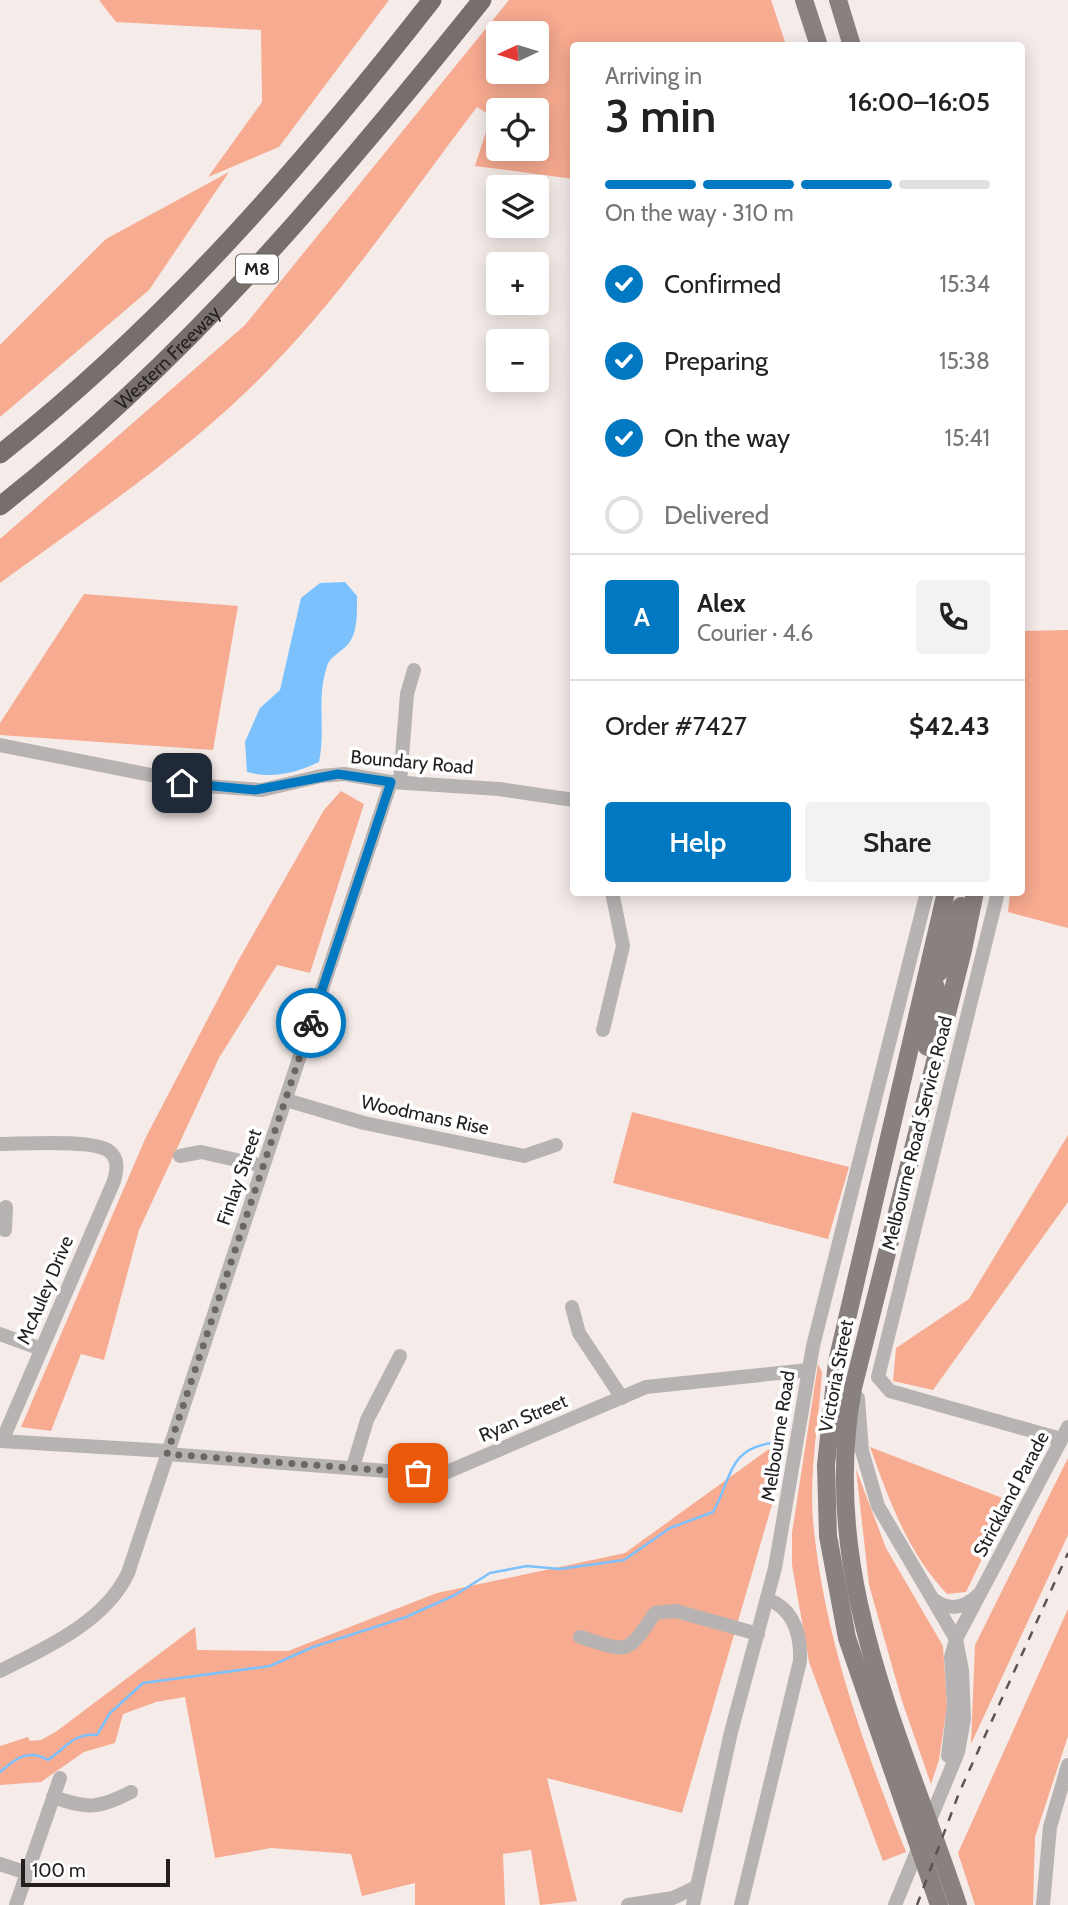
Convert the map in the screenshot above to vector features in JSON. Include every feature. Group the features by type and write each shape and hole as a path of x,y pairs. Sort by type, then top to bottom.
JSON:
{"highway":[{"name":"Western Freeway","path":"0,454 108,363 252,217 358,95 432,0"},
{"name":"Western Freeway","path":"0,506 70,452 248,279 357,156 482,0"}],"main road":[{"path":"804,0 818,42"},
{"path":"838,0 851,42"},
{"name":"Victoria Street","path":"939,1905 857,1670 835,1589 828,1536 826,1465 837,1362 918,975 945,896"},
{"path":"918,975 938,974 945,964 963,896"},
{"name":"Victoria Street","path":"957,1904 864,1633 847,1546 843,1481 845,1440 862,1348 950,1002 974,896"},
{"path":"874,1296 936,1004 937,987 918,975"}],"street":[{"name":"Finlay Street","path":"0,1671 95,1615 110,1603 122,1585 396,782 407,694 414,670"},
{"name":"Boundary Road","path":"0,745 158,779 216,788 262,790 338,774 396,782 499,789 570,799"},
{"path":"603,1030 623,946 613,896"},
{"name":"Melbourne Road","path":"693,1905 731,1732 783,1528 808,1370 918,975 927,896"},
{"name":"Melbourne Road Service Road","path":"997,896 879,1362 878,1377 881,1384 890,1391 1065,1433"},
{"name":"Woodmans Rise","path":"286,1100 364,1123 524,1156 556,1144"},
{"name":"McAuley Drive","path":"0,1144 95,1146 112,1155 117,1165 115,1177 1,1441"},
{"path":"180,1156 201,1152 263,1166"},
{"path":"572,1307 579,1333 622,1398"},
{"path":"0,1334 41,1349"},
{"path":"862,1348 858,1410 865,1465 886,1521 956,1639"},
{"path":"353,1467 367,1420 400,1356"},
{"name":"Ryan Street","path":"1,1441 440,1475 646,1387 808,1370"},
{"name":"Strickland Parade","path":"937,1802 952,1737 954,1704 951,1661 956,1639 1065,1433"},
{"path":"928,1593 940,1605 955,1607 971,1601 985,1584"},
{"name":"Strickland Parade","path":"895,1905 955,1762 962,1737 962,1670 969,1628 985,1584"},
{"path":"741,1905 800,1667 800,1645 791,1617 783,1607 767,1599"},
{"path":"580,1637 618,1649 628,1648 635,1643 655,1613 676,1611 758,1634"},
{"name":"Strickland Parade","path":"956,1639 962,1670"},
{"path":"1043,1905 1050,1827 1068,1765"},
{"path":"16,1905 60,1778"},
{"path":"53,1797 96,1808 131,1792"},
{"path":"0,1864 27,1873"},
{"path":"628,1905 672,1902 696,1887"}],"shaded area":[{"path":"99,0 389,0 279,147 208,177 262,102 261,30 116,22"},
{"path":"509,0 771,0 785,42 570,42 570,178 475,166 486,132 486,161 549,161 549,98 486,98 486,113 477,107 361,262 266,372 176,453 0,583 0,539 245,325 486,28 486,84 550,84 550,21 492,21"},
{"path":"229,172 149,290 0,417 0,345 106,239"},
{"path":"84,594 238,606 213,750 0,735 0,723"},
{"path":"1068,630 1068,928 1008,912 1010,896 1025,896 1025,631"},
{"path":"341,791 364,804 310,973 277,965 219,1058 139,1230 104,1360 81,1354 51,1431 21,1427 146,1137 238,961 324,810"},
{"path":"632,1112 849,1167 828,1239 613,1183"},
{"path":"1068,1135 1068,1202 933,1390 893,1381 896,1348 969,1299"},
{"path":"818,1364 822,1372 812,1502 818,1563 848,1689 875,1772 906,1852 883,1861 809,1662 792,1565 792,1533"},
{"path":"773,1446 778,1484 682,1813 547,1778 577,1901 540,1905 531,1850 503,1854 505,1905 415,1905 415,1883 362,1896 351,1854 271,1848 215,1858 185,1697 156,1702 123,1714 115,1743 84,1752 41,1782 0,1785 0,1746 28,1737 30,1741 41,1740 57,1731 195,1627 197,1650 288,1651 437,1593 625,1553"},
{"path":"870,1447 1010,1501 966,1592 947,1594 921,1561 892,1506"},
{"path":"1068,1458 1068,1535 971,1744 975,1645"},
{"path":"856,1469 886,1548 943,1646 947,1705 939,1760 931,1784 902,1701 869,1585"},
{"path":"1068,1609 1068,1736 1035,1837 1033,1905 975,1905 958,1853"}],"water":[{"path":"345,582 357,596 357,614 352,638 327,666 322,691 319,762 284,774 247,772 245,742 260,708 280,690 301,598 320,583"}],"waterway":[{"path":"0,1772 22,1757 34,1755 48,1760 76,1738 97,1735 110,1713 143,1683 270,1666 313,1647 406,1617 455,1595 490,1573 527,1566 560,1569 624,1560 670,1528 713,1512 739,1459 757,1446 772,1443"}],"railway":[{"path":"917,1905 959,1793 1068,1553"}],"way so far":[{"path":"311,1023 167,1454 418,1473"}],"route":[{"path":"182,783 255,790 338,774 391,782 311,1023"}]}
